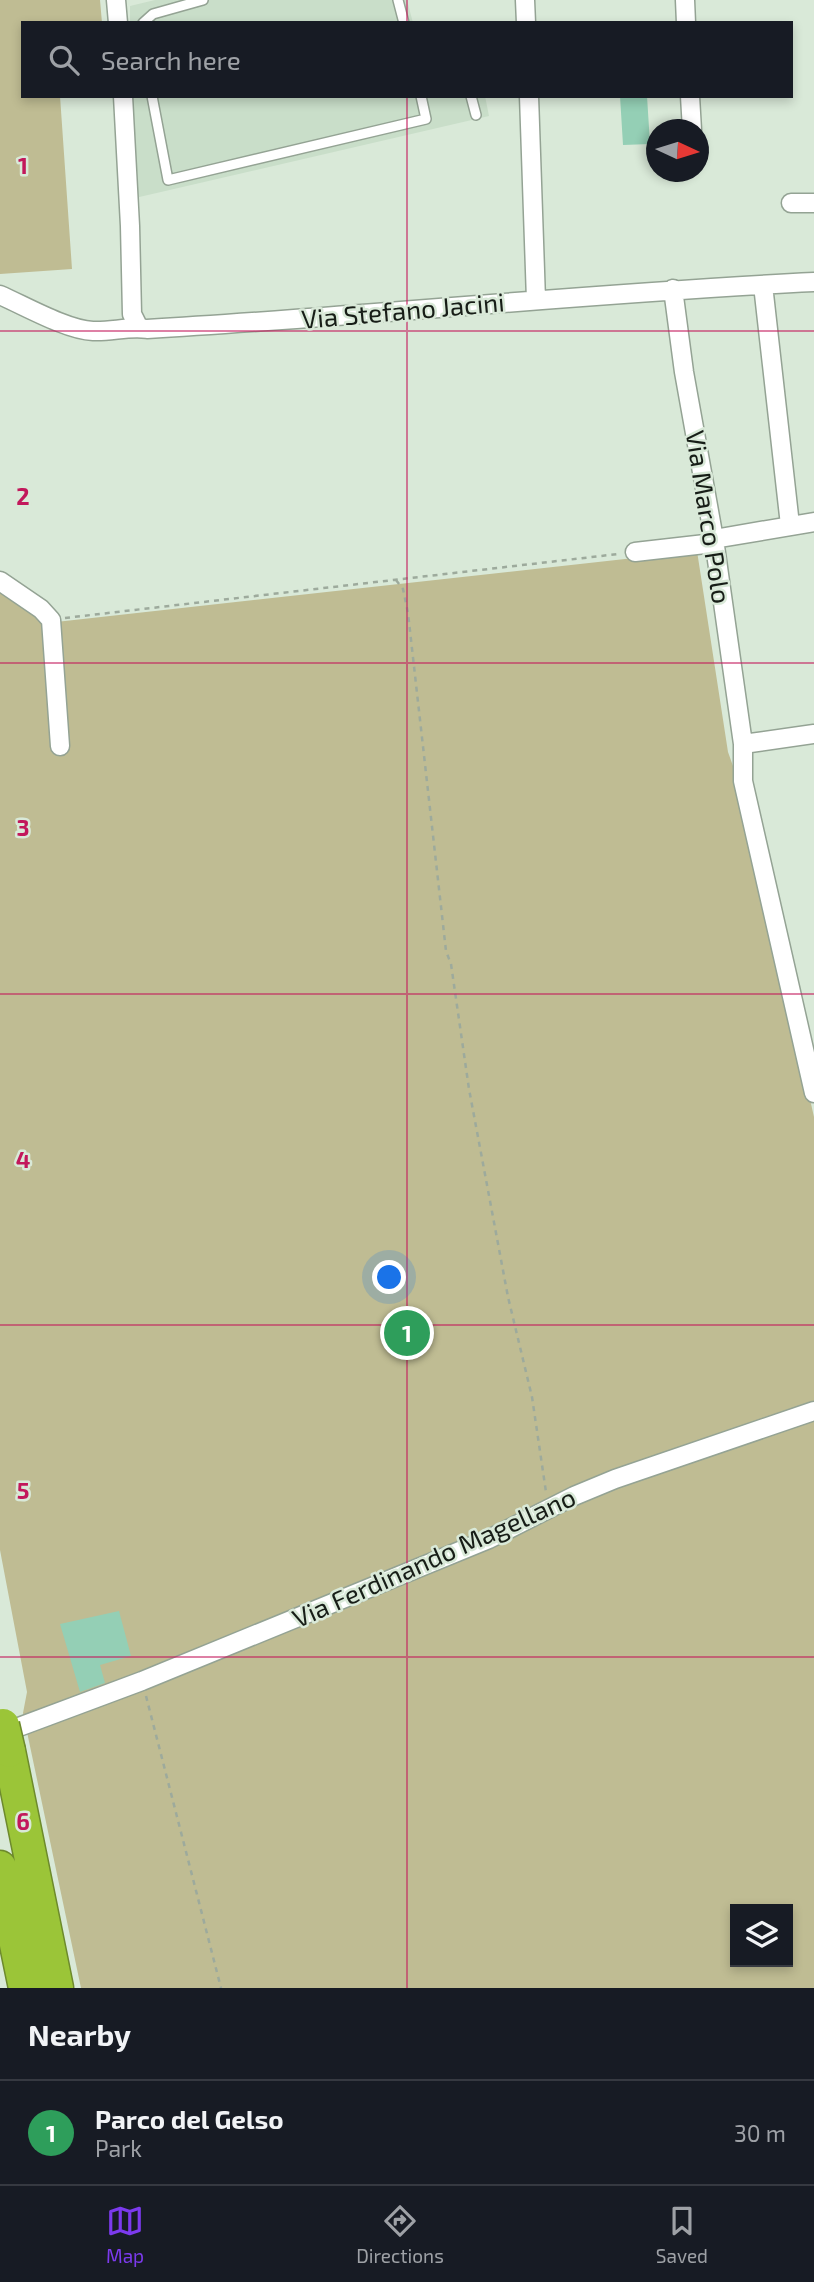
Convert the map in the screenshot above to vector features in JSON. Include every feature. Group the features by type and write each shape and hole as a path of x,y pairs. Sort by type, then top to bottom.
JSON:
{"highway":[{"path":"3,1730 57,1988"},
{"path":"0,1867 24,1988"}],"street":[{"path":"116,0 118,21"},
{"path":"525,0 526,21"},
{"path":"685,0 686,21"},
{"path":"122,98 132,314 138,327"},
{"path":"529,98 536,300"},
{"path":"690,98 691,119"},
{"path":"791,203 814,204"},
{"name":"Via Stefano Jacini","path":"0,295 77,329 91,331 260,323 673,289 814,282"},
{"path":"763,285 790,525"},
{"name":"Via Marco Polo","path":"673,289 684,372 714,541 743,744 743,781 814,1093"},
{"path":"635,552 714,541 814,522"},
{"path":"0,581 41,609 51,620 60,746"},
{"path":"743,744 814,734"},
{"name":"Via Ferdinando Magellano","path":"3,1730 142,1681 489,1539 615,1479 814,1411"}],"lane":[{"path":"146,21 153,15 203,0"},
{"path":"398,0 403,21"},
{"path":"152,98 168,180 426,118 421,98"},
{"path":"472,98 476,115"}],"path":[{"path":"51,620 635,552"},
{"path":"396,580 403,589 408,613 446,951 451,964 486,1181 551,1508"},
{"path":"142,1681 221,1988"}],"shaded area":[{"path":"0,0 100,0 102,21 21,21 21,98 60,98 72,269 0,274"},
{"path":"155,0 407,0 412,21 130,21 130,6"},
{"path":"132,98 485,98 489,116 135,198"},
{"path":"697,551 728,752 738,780 814,1117 814,1988 81,1988 23,1713 27,1692 0,1550 0,588 56,622"}],"building":[{"path":"620,98 647,98 646,144 623,145"},
{"path":"119,1611 131,1656 100,1665 105,1683 80,1692 60,1624"}],"place":[{"name":"Parco del Gelso","path":"407,1333"}]}
